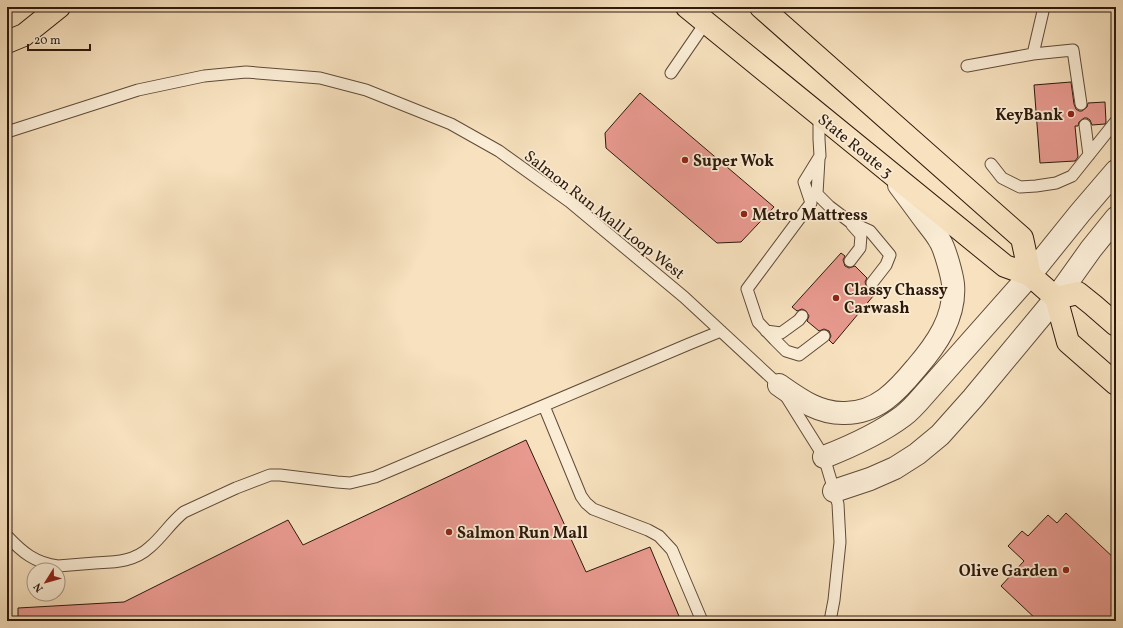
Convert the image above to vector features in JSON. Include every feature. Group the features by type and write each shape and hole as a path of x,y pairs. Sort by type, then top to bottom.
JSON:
{"main road":[{"path":"7,42 24,35 58,7"},
{"name":"State Route 3","path":"687,7 1005,266 1030,275 1056,298"},
{"path":"761,7 1022,238 1030,275"},
{"path":"1116,325 1078,293 1056,298 1068,342 1116,384"}],"street":[{"path":"824,457 878,433 904,415 923,396 1030,275 1116,171"},
{"path":"779,385 806,403 826,412 845,413 859,411 875,405 900,387 931,351 942,334 949,316 952,301 953,284 950,269 941,242 890,172"},
{"path":"834,491 870,479 895,468 917,454 940,435 973,398 1056,298 1091,249 1116,218"}],"lane":[{"path":"1033,54 1044,7"},
{"path":"670,73 706,22"},
{"path":"967,66 1033,54 1073,50 1081,104"},
{"name":"Salmon Run Mall Loop West","path":"7,132 138,90 204,76 246,72 320,78 366,90 451,124 499,151 570,202 684,297 779,385 824,457 838,504 840,542 834,600 830,621"},
{"path":"819,114 820,156 817,194 829,206 850,222 870,231 890,255 886,265 872,283"},
{"path":"991,164 1002,178 1020,186 1036,186 1056,183 1072,176 1116,121"},
{"path":"1085,125 1089,155"},
{"path":"819,157 804,182 811,204 747,289 758,322 786,351 799,355 824,336"},
{"path":"850,222 860,235 860,248 850,261"},
{"path":"766,331 781,333 802,316"},
{"path":"7,536 28,555 48,565 58,566 121,561 137,556 151,547 176,518 184,512 263,477 280,475 350,483 375,477 721,331"},
{"path":"544,406 581,496 586,503 593,509 648,530 658,536 672,550 702,621"}],"building":[{"name":"KeyBank","path":"1071,82 1076,109 1082,111 1087,107 1088,103 1105,102 1106,122 1105,124 1092,125 1090,120 1084,118 1079,122 1078,126 1075,126 1078,157 1075,161 1040,163 1034,85"},
{"path":"640,93 774,207 741,242 717,243 606,148 605,133"},
{"name":"Classy Chassy Carwash","path":"841,253 845,256 843,260 845,266 849,268 855,266 867,278 865,282 867,288 871,290 877,288 879,289 833,344 829,340 831,336 829,331 824,329 819,331 807,321 809,316 806,311 802,309 797,311 792,307"},
{"name":"Salmon Run Mall","path":"526,440 586,572 650,547 681,621 18,621 18,608 124,602 288,520 303,545"},
{"name":"Olive Garden","path":"1066,513 1116,560 1116,621 1038,621 1001,586 1024,561 1008,546 1022,531 1028,536 1048,515 1057,523"}],"place":[{"name":"KeyBank","path":"1071,114"},
{"name":"Super Wok","path":"685,160"},
{"name":"Metro Mattress","path":"744,214"},
{"name":"Classy Chassy Carwash","path":"836,298"},
{"name":"Salmon Run Mall","path":"449,532"},
{"name":"Olive Garden","path":"1066,570"}]}
